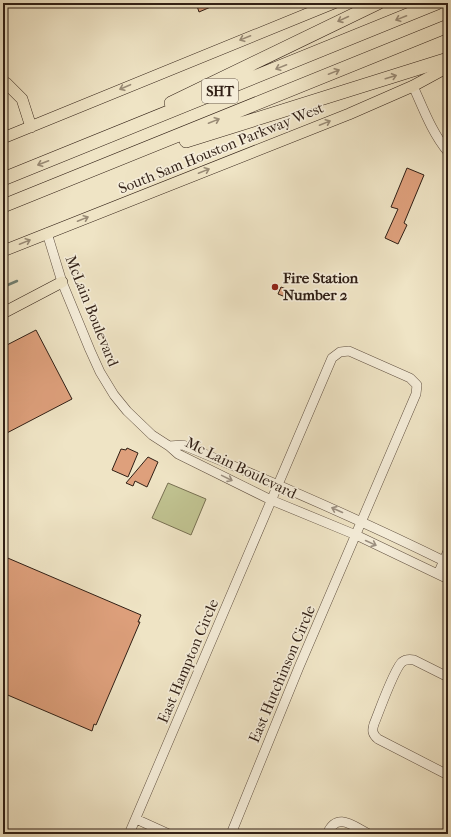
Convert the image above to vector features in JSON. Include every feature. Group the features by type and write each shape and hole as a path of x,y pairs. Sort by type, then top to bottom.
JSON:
{"highway":[{"path":"69,153 307,36 378,3"},
{"name":"SHT","path":"3,179 437,3"},
{"name":"SHT","path":"3,206 448,26"},
{"path":"100,167 448,59"}],"main road":[{"path":"3,138 334,3"},
{"name":"South Sam Houston Parkway West","path":"3,251 349,114 413,86 448,67"},
{"path":"3,83 6,83 22,99 31,127"},
{"path":"3,313 62,282"}],"street":[{"path":"413,86 431,127 448,152"},
{"name":"McLain Boulevard","path":"47,233 62,282 100,372 114,395 127,412 152,435 169,446"},
{"name":"East Hampton Circle","path":"129,834 332,358 340,352 349,351 387,368"},
{"name":"East Hutchinson Circle","path":"231,834 299,667 416,394 417,385 410,378 387,368"},
{"name":"Mc Lain Boulevard","path":"169,446 183,445 278,484 362,521 446,562"},
{"name":"Mc Lain Boulevard","path":"169,446 178,454 271,500 356,535 448,579"},
{"path":"213,472 218,459"},
{"path":"438,574 446,562 448,551"},
{"path":"448,677 417,661 411,659 404,661 400,664 396,671 374,724 373,731 376,737 448,775"},
{"path":"136,819 169,834"},
{"path":"327,834 331,826 339,821 345,822 369,834"}],"green space":[{"path":"168,483 206,499 191,535 152,518"}],"building":[{"path":"196,3 220,3 199,12"},
{"path":"407,168 424,175 404,223 407,225 398,244 385,238 398,209 391,207"},
{"path":"281,287 291,291 288,298 278,294"},
{"path":"36,330 72,399 3,435 3,347"},
{"path":"127,448 138,453 128,477 112,470 121,449 126,450"},
{"path":"148,457 158,462 147,487 135,481 133,486 126,483"},
{"path":"3,556 141,615 138,622 140,622 96,725 94,724 92,731 3,693"}],"waterway":[{"path":"3,287 17,281"}],"place":[{"name":"Fire Station Number 2","path":"275,287"}]}
